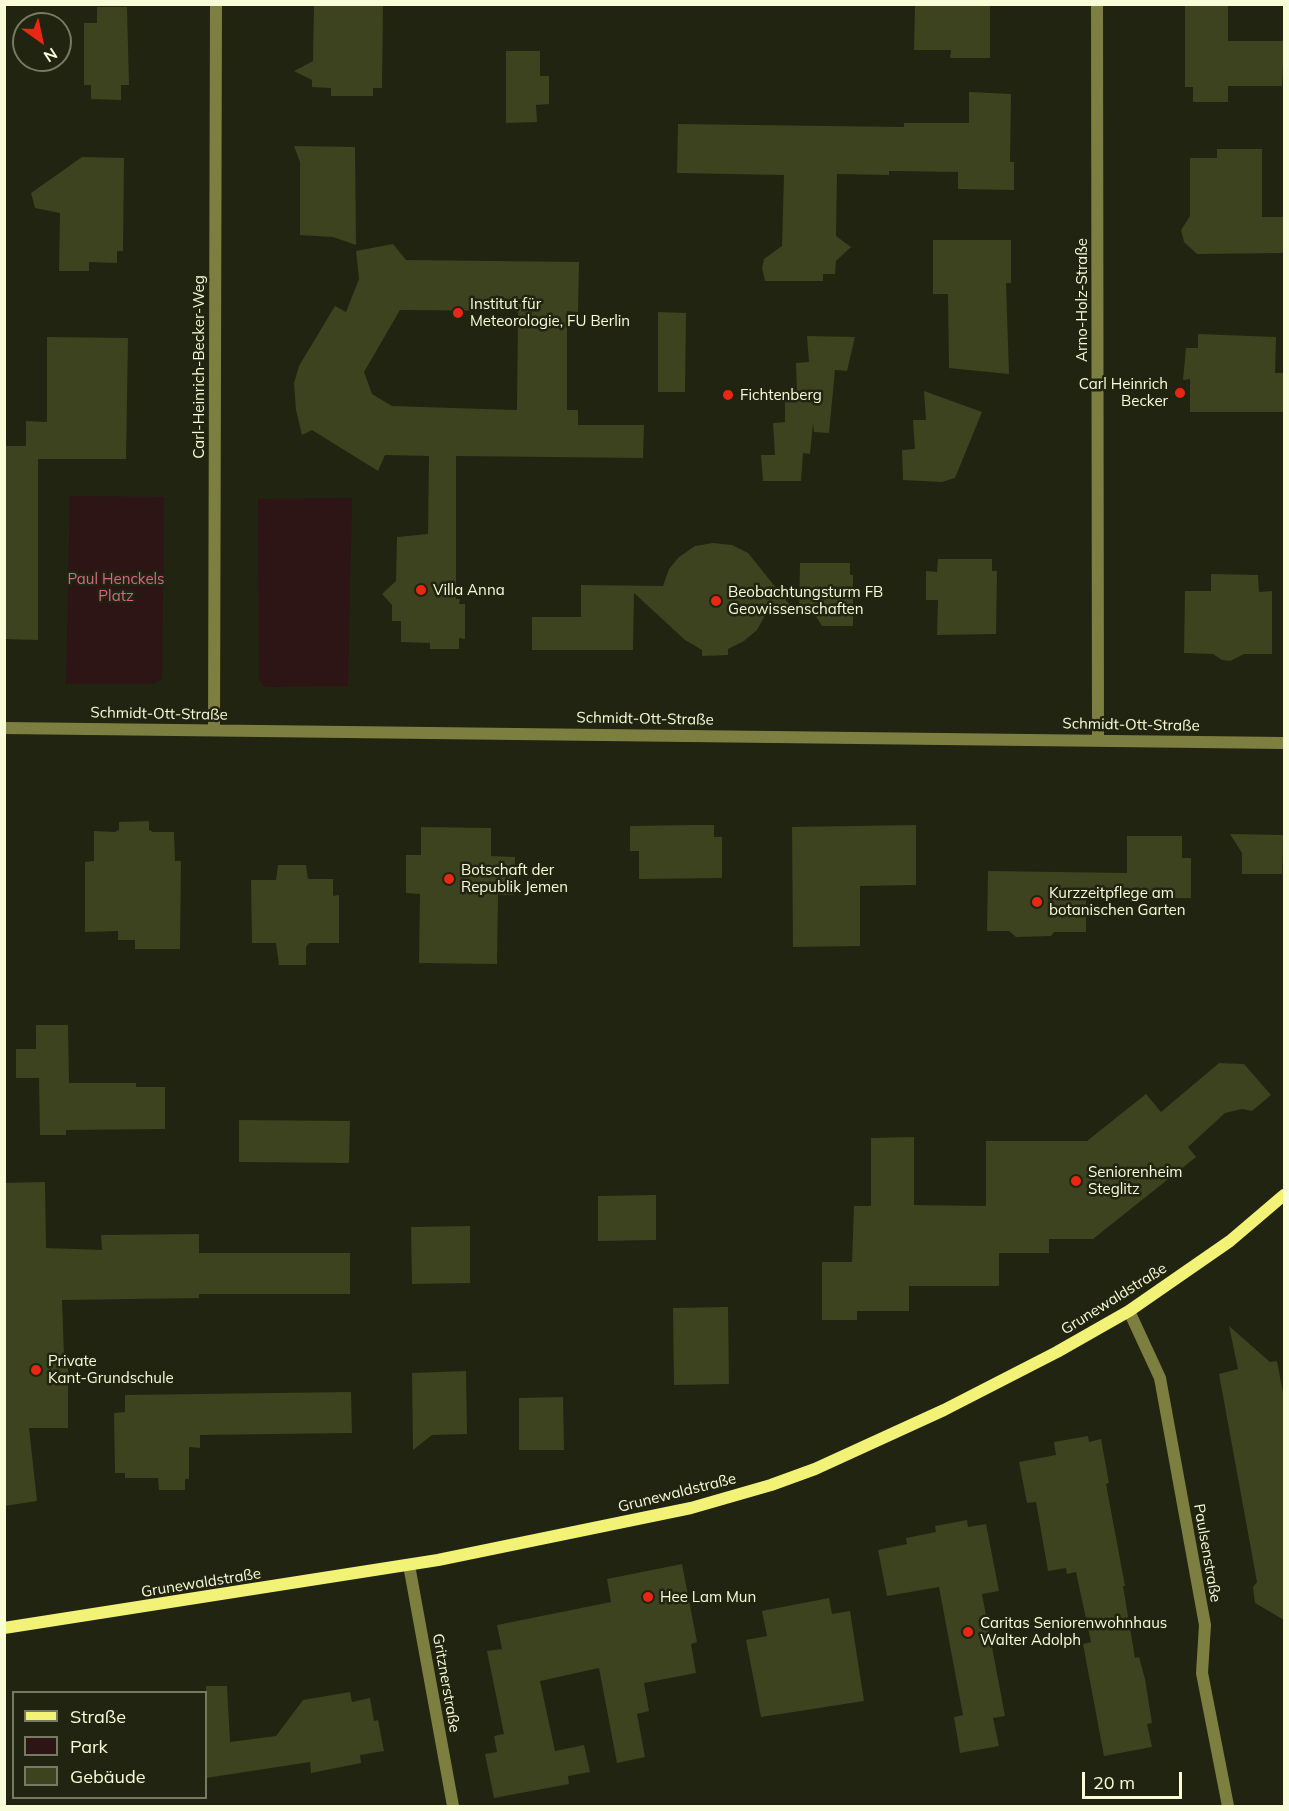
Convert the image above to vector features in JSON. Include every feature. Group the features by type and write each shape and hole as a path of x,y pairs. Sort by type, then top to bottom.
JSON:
{"main road":[{"name":"Grunewaldstraße","path":"4,1628 409,1565 691,1508 771,1485 814,1469 967,1399 1129,1311 1230,1241 1284,1195"}],"street":[{"name":"Carl-Heinrich-Becker-Weg","path":"214,729 216,4"},
{"name":"Arno-Holz-Straße","path":"1097,4 1098,740"},
{"name":"Schmidt-Ott-Straße","path":"4,728 1284,743"},
{"name":"Paulsenstraße","path":"1129,1311 1160,1378 1205,1625 1202,1673 1228,1806"},
{"name":"Gritznerstraße","path":"409,1565 453,1806"}],"green space":[{"name":"Paul Henckels Platz","path":"70,496 164,497 162,678 154,684 66,684"},
{"path":"352,498 348,686 266,687 259,680 258,499"}],"building":[{"path":"314,4 383,4 382,88 373,88 373,96 331,96 331,88 312,87 312,80 294,71 313,61"},
{"path":"915,4 990,4 990,58 950,58 951,50 914,50"},
{"path":"1185,4 1228,4 1228,41 1284,41 1282,86 1228,86 1228,102 1193,102 1193,87 1185,87"},
{"path":"97,7 127,7 129,85 121,85 121,100 91,99 91,85 84,85 84,23 97,23"},
{"path":"506,51 540,51 540,76 549,76 549,104 536,105 537,122 506,123"},
{"path":"969,92 1011,94 1010,162 1014,162 1014,190 958,189 958,172 889,171 889,175 837,174 836,236 851,247 836,261 835,274 823,274 823,281 765,281 762,268 764,259 782,246 784,175 677,173 678,124 904,127 904,123 969,123"},
{"path":"294,146 355,147 356,245 333,237 300,235 300,162"},
{"path":"1217,149 1262,149 1262,217 1283,217 1283,253 1197,254 1184,242 1181,230 1190,216 1190,158 1217,158"},
{"path":"82,157 124,158 123,251 117,251 117,263 89,262 89,271 59,271 60,213 35,208 31,193"},
{"path":"933,240 1011,240 1011,283 1006,283 1009,374 949,368 948,294 933,294"},
{"path":"393,244 406,260 579,262 578,312 567,311 567,410 578,410 578,425 644,425 643,458 456,456 456,599 460,599 459,604 465,604 465,639 459,638 459,649 430,649 430,643 401,642 401,621 392,621 392,605 382,594 396,581 397,537 428,534 429,456 385,455 378,471 312,430 302,435 296,410 294,383 299,366 335,306 346,312 359,279 356,251","holes":["400,310 518,311 517,410 392,406 372,394 364,372"]},
{"path":"658,312 686,313 685,392 658,392"},
{"path":"1198,334 1276,337 1275,373 1284,373 1284,412 1190,412 1190,379 1183,380 1186,348 1198,348"},
{"path":"807,336 855,337 847,371 835,370 829,433 814,432 813,423 810,454 803,453 801,481 763,481 761,455 775,455 773,423 785,422 785,393 797,393 796,363 809,362"},
{"path":"47,337 128,338 126,459 38,459 38,640 4,639 4,446 26,446 26,421 47,422"},
{"path":"924,391 982,412 955,478 942,482 903,480 902,450 915,449 913,420 926,420"},
{"path":"713,543 732,545 748,553 794,610 768,610 757,630 744,641 728,649 728,655 702,656 702,650 685,640 634,593 633,650 532,650 532,617 581,617 581,585 663,586 669,569 679,557 695,546"},
{"path":"938,559 992,559 992,571 997,571 996,634 937,635 938,600 926,600 926,571 937,572"},
{"path":"800,563 850,563 850,575 853,575 853,626 822,626 812,610 799,610"},
{"path":"1211,574 1258,575 1259,592 1272,591 1272,654 1244,654 1230,661 1222,660 1213,654 1184,653 1185,591 1211,591"},
{"path":"149,821 149,830 153,832 174,832 175,861 181,861 180,949 135,949 135,940 118,940 118,931 85,932 85,862 94,861 94,831 115,832 119,830 119,822"},
{"path":"714,825 714,837 722,837 722,878 639,879 639,851 630,851 630,826"},
{"path":"916,825 916,885 860,886 860,946 793,947 792,827"},
{"path":"421,827 491,828 491,856 515,857 514,895 498,895 497,964 419,963 420,894 406,893 406,855 421,855"},
{"path":"1230,834 1283,835 1282,874 1242,874 1242,853"},
{"path":"1127,836 1182,836 1182,858 1191,858 1191,898 1086,899 1086,932 1054,932 1051,936 1016,937 1009,931 987,931 988,871 1127,873"},
{"path":"278,865 306,865 308,879 333,879 333,896 339,895 339,943 309,943 306,947 306,965 279,965 276,943 252,943 251,880 276,880"},
{"path":"36,1025 68,1025 69,1083 136,1083 136,1087 165,1087 165,1129 66,1130 66,1135 40,1135 39,1078 16,1078 16,1049 36,1049"},
{"path":"1219,1063 1244,1064 1271,1095 1252,1111 1242,1109 1225,1113 1188,1147 1196,1157 1093,1239 1049,1239 1049,1253 999,1253 999,1286 909,1286 909,1311 857,1311 857,1320 822,1320 822,1262 852,1262 854,1206 871,1206 871,1138 914,1137 914,1205 986,1206 986,1141 1087,1141 1146,1094 1161,1112"},
{"path":"239,1120 350,1121 349,1163 239,1162"},
{"path":"45,1182 46,1248 102,1250 101,1235 199,1234 199,1253 350,1253 350,1294 199,1294 199,1298 62,1300 64,1355 68,1357 68,1428 29,1428 37,1501 4,1506 4,1183"},
{"path":"656,1195 656,1240 598,1241 598,1196"},
{"path":"470,1226 470,1283 412,1284 411,1227"},
{"path":"728,1307 729,1384 674,1385 673,1308"},
{"path":"1229,1326 1270,1362 1277,1361 1284,1398 1284,1620 1255,1603 1253,1587 1257,1582 1219,1374 1238,1369"},
{"path":"466,1371 467,1434 432,1435 413,1450 412,1373"},
{"path":"351,1392 352,1433 200,1435 200,1448 189,1447 189,1479 185,1479 185,1490 159,1490 158,1478 125,1478 125,1473 115,1473 114,1413 125,1412 125,1395"},
{"path":"563,1397 564,1450 519,1450 519,1398"},
{"path":"1088,1436 1089,1442 1101,1439 1109,1483 1106,1484 1125,1586 1123,1586 1135,1658 1139,1657 1145,1679 1152,1723 1147,1724 1152,1747 1104,1756 1083,1644 1091,1642 1076,1572 1067,1574 1066,1568 1048,1571 1036,1502 1027,1503 1019,1462 1056,1455 1054,1442"},
{"name":"Caritas Seniorenwohnhaus Walter Adolph","path":"967,1520 968,1527 986,1524 999,1591 982,1594 1005,1716 993,1718 999,1746 960,1753 954,1717 963,1715 939,1587 887,1596 878,1550 907,1544 906,1538 936,1532 935,1526"},
{"path":"682,1564 697,1642 691,1644 696,1673 644,1683 649,1711 637,1714 645,1757 617,1763 599,1668 540,1681 555,1751 584,1745 590,1772 568,1776 569,1784 494,1798 485,1754 497,1752 494,1736 504,1734 487,1651 502,1649 497,1625 611,1602 607,1579"},
{"path":"829,1598 832,1614 850,1611 864,1701 761,1717 746,1640 767,1636 762,1611"},
{"path":"206,1686 227,1686 230,1742 276,1736 303,1700 350,1692 352,1702 370,1698 374,1721 378,1720 384,1751 360,1755 361,1763 311,1773 310,1762 207,1778"}],"place":[{"name":"Institut für Meteorologie, FU Berlin","path":"458,313"},
{"name":"Carl Heinrich Becker","path":"1180,393"},
{"name":"Fichtenberg","path":"728,395"},
{"name":"Villa Anna","path":"421,590"},
{"name":"Beobachtungsturm FB Geowissenschaften","path":"716,601"},
{"name":"Botschaft der Republik Jemen","path":"449,879"},
{"name":"Kurzzeitpflege am botanischen Garten","path":"1037,902"},
{"name":"Seniorenheim Steglitz","path":"1076,1181"},
{"name":"Private Kant-Grundschule","path":"36,1370"},
{"name":"Hee Lam Mun","path":"648,1597"},
{"name":"Caritas Seniorenwohnhaus Walter Adolph","path":"968,1632"}]}
